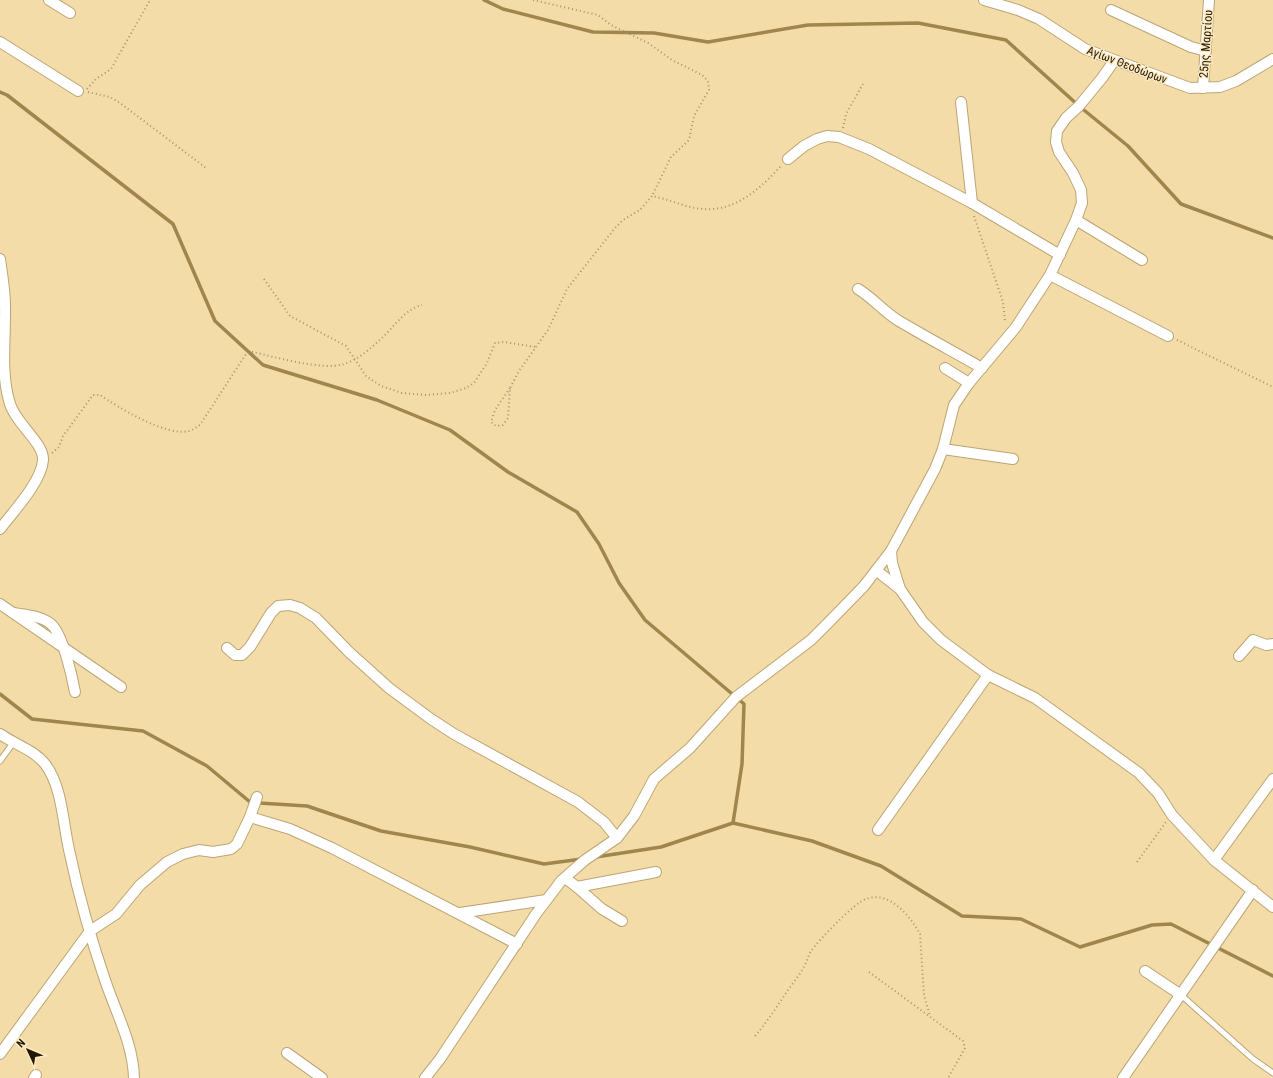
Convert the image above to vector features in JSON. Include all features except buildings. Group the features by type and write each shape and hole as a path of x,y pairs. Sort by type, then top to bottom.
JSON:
{"street":[{"path":"49,0 70,12"},
{"name":"Αγίων Θεοδώρων","path":"984,0 1018,10 1040,19 1085,49 1190,88 1220,87 1236,81 1273,59"},
{"name":"25ης Μαρτίου","path":"1203,88 1209,0"},
{"path":"1111,10 1191,47 1206,51"},
{"path":"0,42 78,91"},
{"path":"425,1078 440,1059 546,900 564,878 585,860 617,838 634,816 654,779 690,748 736,697 811,640 877,571 891,551 923,493 943,449 954,405 969,383 1008,337 1050,275 1076,220 1082,203 1081,190 1073,173 1059,152 1056,142 1057,131 1066,118 1079,106 1102,78 1114,61"},
{"path":"961,102 972,203"},
{"path":"788,159 804,146 817,139 827,136 842,138 869,149 972,203 1060,255"},
{"path":"1076,220 1142,260"},
{"path":"0,259 6,304 6,390 10,406 18,421 40,446 43,454 43,461 32,486 0,529"},
{"path":"1050,275 1168,336"},
{"path":"858,289 871,297 879,306 899,322 927,335 982,368"},
{"path":"945,368 969,383"},
{"path":"943,449 1013,459"},
{"path":"891,551 892,563 900,589"},
{"path":"877,571 900,589 923,622 941,640 988,675 1035,698 1139,773 1158,793 1172,815 1214,860 1273,907"},
{"path":"0,604 62,648 121,687"},
{"path":"227,648 235,655 242,656 250,647 270,613 278,606 290,605 300,608 316,618 349,652 389,688 431,719 454,734 578,802 604,822 617,838"},
{"path":"1240,656 1253,640 1266,645 1273,644"},
{"path":"62,648 75,692"},
{"path":"878,830 988,675"},
{"path":"0,734 13,743 35,754 46,765 50,774 62,809 69,854 90,931 114,1006 129,1041 132,1054 134,1078"},
{"path":"1214,860 1273,780"},
{"path":"0,1054 90,931 116,914 140,885 167,862 183,854 199,850 213,852 231,849 237,844 250,817 256,797"},
{"path":"250,817 290,829 332,848 460,913 517,944"},
{"path":"577,887 656,872"},
{"path":"564,878 577,887 602,909 622,921"},
{"path":"1123,1078 1182,995 1213,945 1253,890"},
{"path":"460,913 546,900"},
{"path":"1145,971 1182,995"},
{"path":"287,1052 322,1078"}],"lane":[{"path":"0,761 13,743"},
{"path":"1182,995 1241,1048 1273,1073"}],"path":[{"path":"150,0 111,69 96,79 85,91 110,97 206,168"},
{"path":"510,388 508,418 503,425 496,426 491,422 492,416 519,371 548,330 572,280 595,255 615,228 624,220 640,210 652,196 671,158 689,140 694,116 709,90 708,81 702,75 672,60 648,43 611,25 598,15 533,0"},
{"path":"842,138 846,114 863,84"},
{"path":"652,196 704,209 729,205 743,200 775,174 788,159"},
{"path":"972,203 975,218 1003,302 1008,337"},
{"path":"264,279 290,316 346,346 366,376 381,386 402,393 426,396 450,393 474,383 487,363 495,343 504,342 536,347"},
{"path":"43,461 59,447 63,436 94,395 100,395 137,418 174,431 188,432 200,425 246,354 253,352 306,363 343,365 356,359 369,350 400,318 415,307 422,305"},
{"path":"1168,336 1273,387"},
{"path":"1137,862 1172,815"},
{"path":"756,1036 768,1021 805,966 811,951 841,918 860,901 867,898 883,897 889,899 902,911 920,934 924,995 930,1016"},
{"path":"869,972 963,1041 965,1048 948,1078"}],"waterway":[{"path":"484,0 503,9 593,32 654,33 708,42 808,25 918,23 1006,40 1079,106 1128,146 1181,204 1273,238"},
{"path":"0,92 7,95 173,224 215,321 263,365 377,400 450,430 508,472 577,512 599,544 619,583 645,620 744,704 742,764 733,823"},
{"path":"0,694 32,719 143,731 207,766 250,802"},
{"path":"259,803 307,806 381,831 470,847 544,864 582,859"},
{"path":"596,857 661,847 733,823 812,841 881,866 962,916 1021,919 1080,947 1152,925 1171,924 1273,976"}]}
